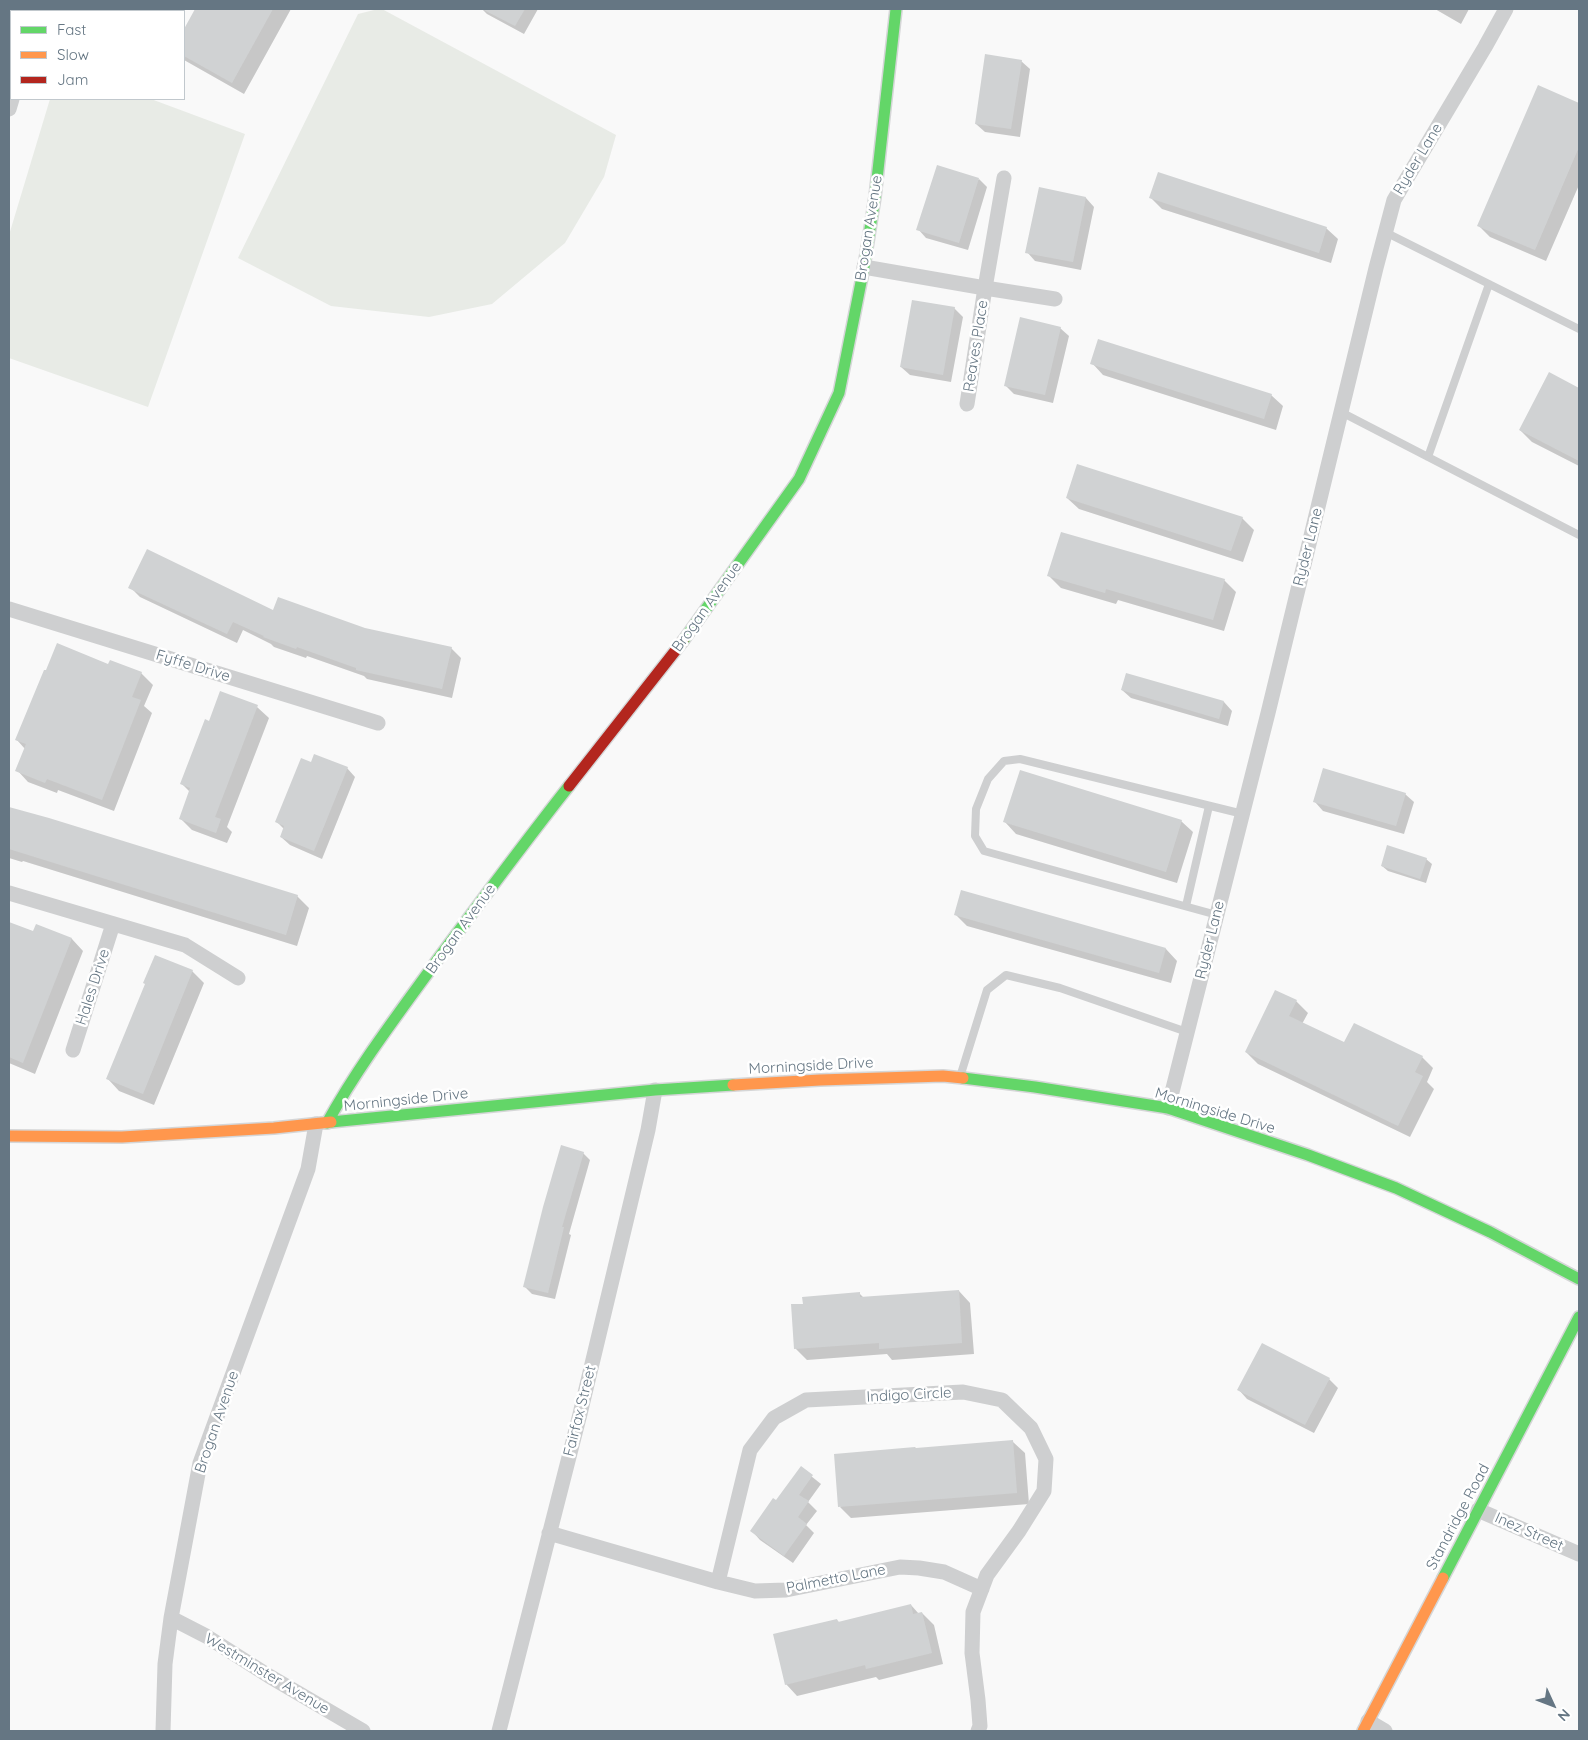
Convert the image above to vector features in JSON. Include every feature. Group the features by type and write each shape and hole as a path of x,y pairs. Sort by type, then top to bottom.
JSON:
{"street":[{"name":"Brogan Avenue","path":"163,1731 164,1664 200,1463 308,1169 321,1124 376,1045 528,838 693,628 799,479 839,392 864,267 875,198 896,9"},
{"name":"Ryder Lane","path":"1168,1108 1243,814 1394,200 1506,9"},
{"name":"Reaves Place","path":"967,404 1004,178"},
{"name":"Reaves Place","path":"864,267 1055,298"},
{"name":"Fyffe Drive","path":"9,609 378,723"},
{"path":"9,893 185,945 238,978"},
{"name":"Hales Drive","path":"73,1050 114,924"},
{"name":"Morningside Drive","path":"9,1136 122,1137 321,1124 655,1090 820,1080 943,1076 1035,1087 1168,1108 1308,1155 1396,1188 1490,1232 1579,1279"},
{"name":"Fairfax Street","path":"499,1731 580,1414 644,1149 655,1090"},
{"name":"Standridge Road","path":"1366,1726 1579,1317"},
{"name":"Indigo Circle","path":"718,1582 750,1450 774,1418 806,1400 963,1392 1002,1400 1031,1428 1046,1459 1044,1491 988,1575 982,1589"},
{"name":"Inez Street","path":"1478,1510 1579,1554"},
{"name":"Palmetto Lane","path":"549,1533 755,1591 786,1590 900,1568 919,1568 944,1572 982,1589"},
{"path":"978,1731 980,1726 972,1653 973,1612 982,1589"},
{"name":"Westminster Avenue","path":"171,1618 206,1636 363,1731"},
{"path":"1366,1726 1385,1731"}],"lane":[{"path":"1385,232 1579,329"},
{"path":"1428,457 1490,284"},
{"path":"1341,412 1579,536"},
{"path":"1217,915 984,851 975,836 976,808 988,779 1004,761 1020,759 1243,814"},
{"path":"1186,906 1209,806"},
{"path":"960,1078 987,990 1006,975 1060,988 1187,1032"}],"shaded area":[{"path":"382,9 616,135 604,177 565,243 492,304 429,317 331,306 238,258 358,14"},
{"path":"50,100 154,100 245,134 148,407 9,358 9,235"}],"building":[{"path":"195,9 273,9 232,83 185,57 185,27"},
{"path":"482,9 525,9 515,26"},
{"path":"985,54 1022,60 1011,129 975,124"},
{"path":"1538,85 1579,103 1579,147 1535,250 1477,226"},
{"path":"937,165 979,178 959,243 916,230"},
{"path":"1158,172 1327,227 1319,253 1149,198"},
{"path":"1039,187 1086,197 1073,262 1025,253"},
{"path":"912,300 955,307 943,375 900,367"},
{"path":"1020,317 1061,327 1045,395 1004,386"},
{"path":"1098,339 1272,394 1264,419 1090,364"},
{"path":"1549,372 1579,388 1579,461 1519,430"},
{"path":"1077,464 1243,517 1231,551 1066,498"},
{"path":"1061,532 1225,579 1213,620 1106,589 1105,593 1047,576"},
{"path":"147,549 273,610 278,597 365,628 452,647 442,689 356,670 356,668 297,647 296,649 263,637 233,622 227,634 128,588"},
{"path":"57,643 108,664 110,660 142,672 132,697 141,700 102,800 47,779 45,783 15,771 26,744 15,740"},
{"path":"1126,673 1224,701 1219,719 1121,690"},
{"path":"220,691 258,705 215,817 221,819 216,833 179,819 190,788 180,784 205,719 209,721"},
{"path":"314,754 348,767 314,851 280,837 284,826 275,822 301,758 311,762"},
{"path":"1323,768 1406,793 1396,826 1313,802"},
{"path":"1020,770 1182,820 1166,872 1003,822"},
{"path":"9,807 298,895 286,935 9,849"},
{"path":"1387,845 1427,858 1420,879 1381,866"},
{"path":"961,890 1166,948 1159,973 954,915"},
{"path":"9,922 33,931 36,924 72,938 23,1063 9,1057"},
{"path":"155,955 193,970 143,1094 106,1079"},
{"path":"1275,990 1297,1000 1289,1016 1344,1042 1354,1023 1423,1056 1415,1072 1423,1076 1398,1126 1245,1052"},
{"path":"561,1145 584,1152 562,1227 564,1227 548,1293 523,1287"},
{"path":"959,1290 962,1343 879,1349 879,1343 794,1349 791,1304 803,1304 802,1297 860,1292 860,1297"},
{"path":"1262,1343 1330,1378 1305,1425 1237,1390"},
{"path":"1013,1440 1017,1493 838,1507 834,1454"},
{"path":"801,1466 813,1475 799,1495 809,1501 798,1517 807,1524 784,1556 750,1531 773,1498 776,1500"},
{"path":"911,1604 913,1614 922,1612 932,1653 866,1669 865,1665 785,1685 773,1634 837,1619 838,1622"}],"traffic: fast":[{"path":"683,641 799,479 839,393 864,267 875,197 896,9"},
{"path":"327,1123 352,1080 394,1019 486,894 569,786"},
{"path":"963,1078 1035,1087 1168,1108 1308,1155 1396,1188 1490,1232 1579,1279"},
{"path":"331,1122 655,1090 733,1085"},
{"path":"1443,1578 1579,1317"}],"traffic: slow":[{"path":"733,1085 943,1076 963,1078"},
{"path":"9,1136 122,1137 274,1128 331,1122"},
{"path":"1363,1731 1443,1578"}],"traffic: jam":[{"path":"569,786 683,641"}]}
